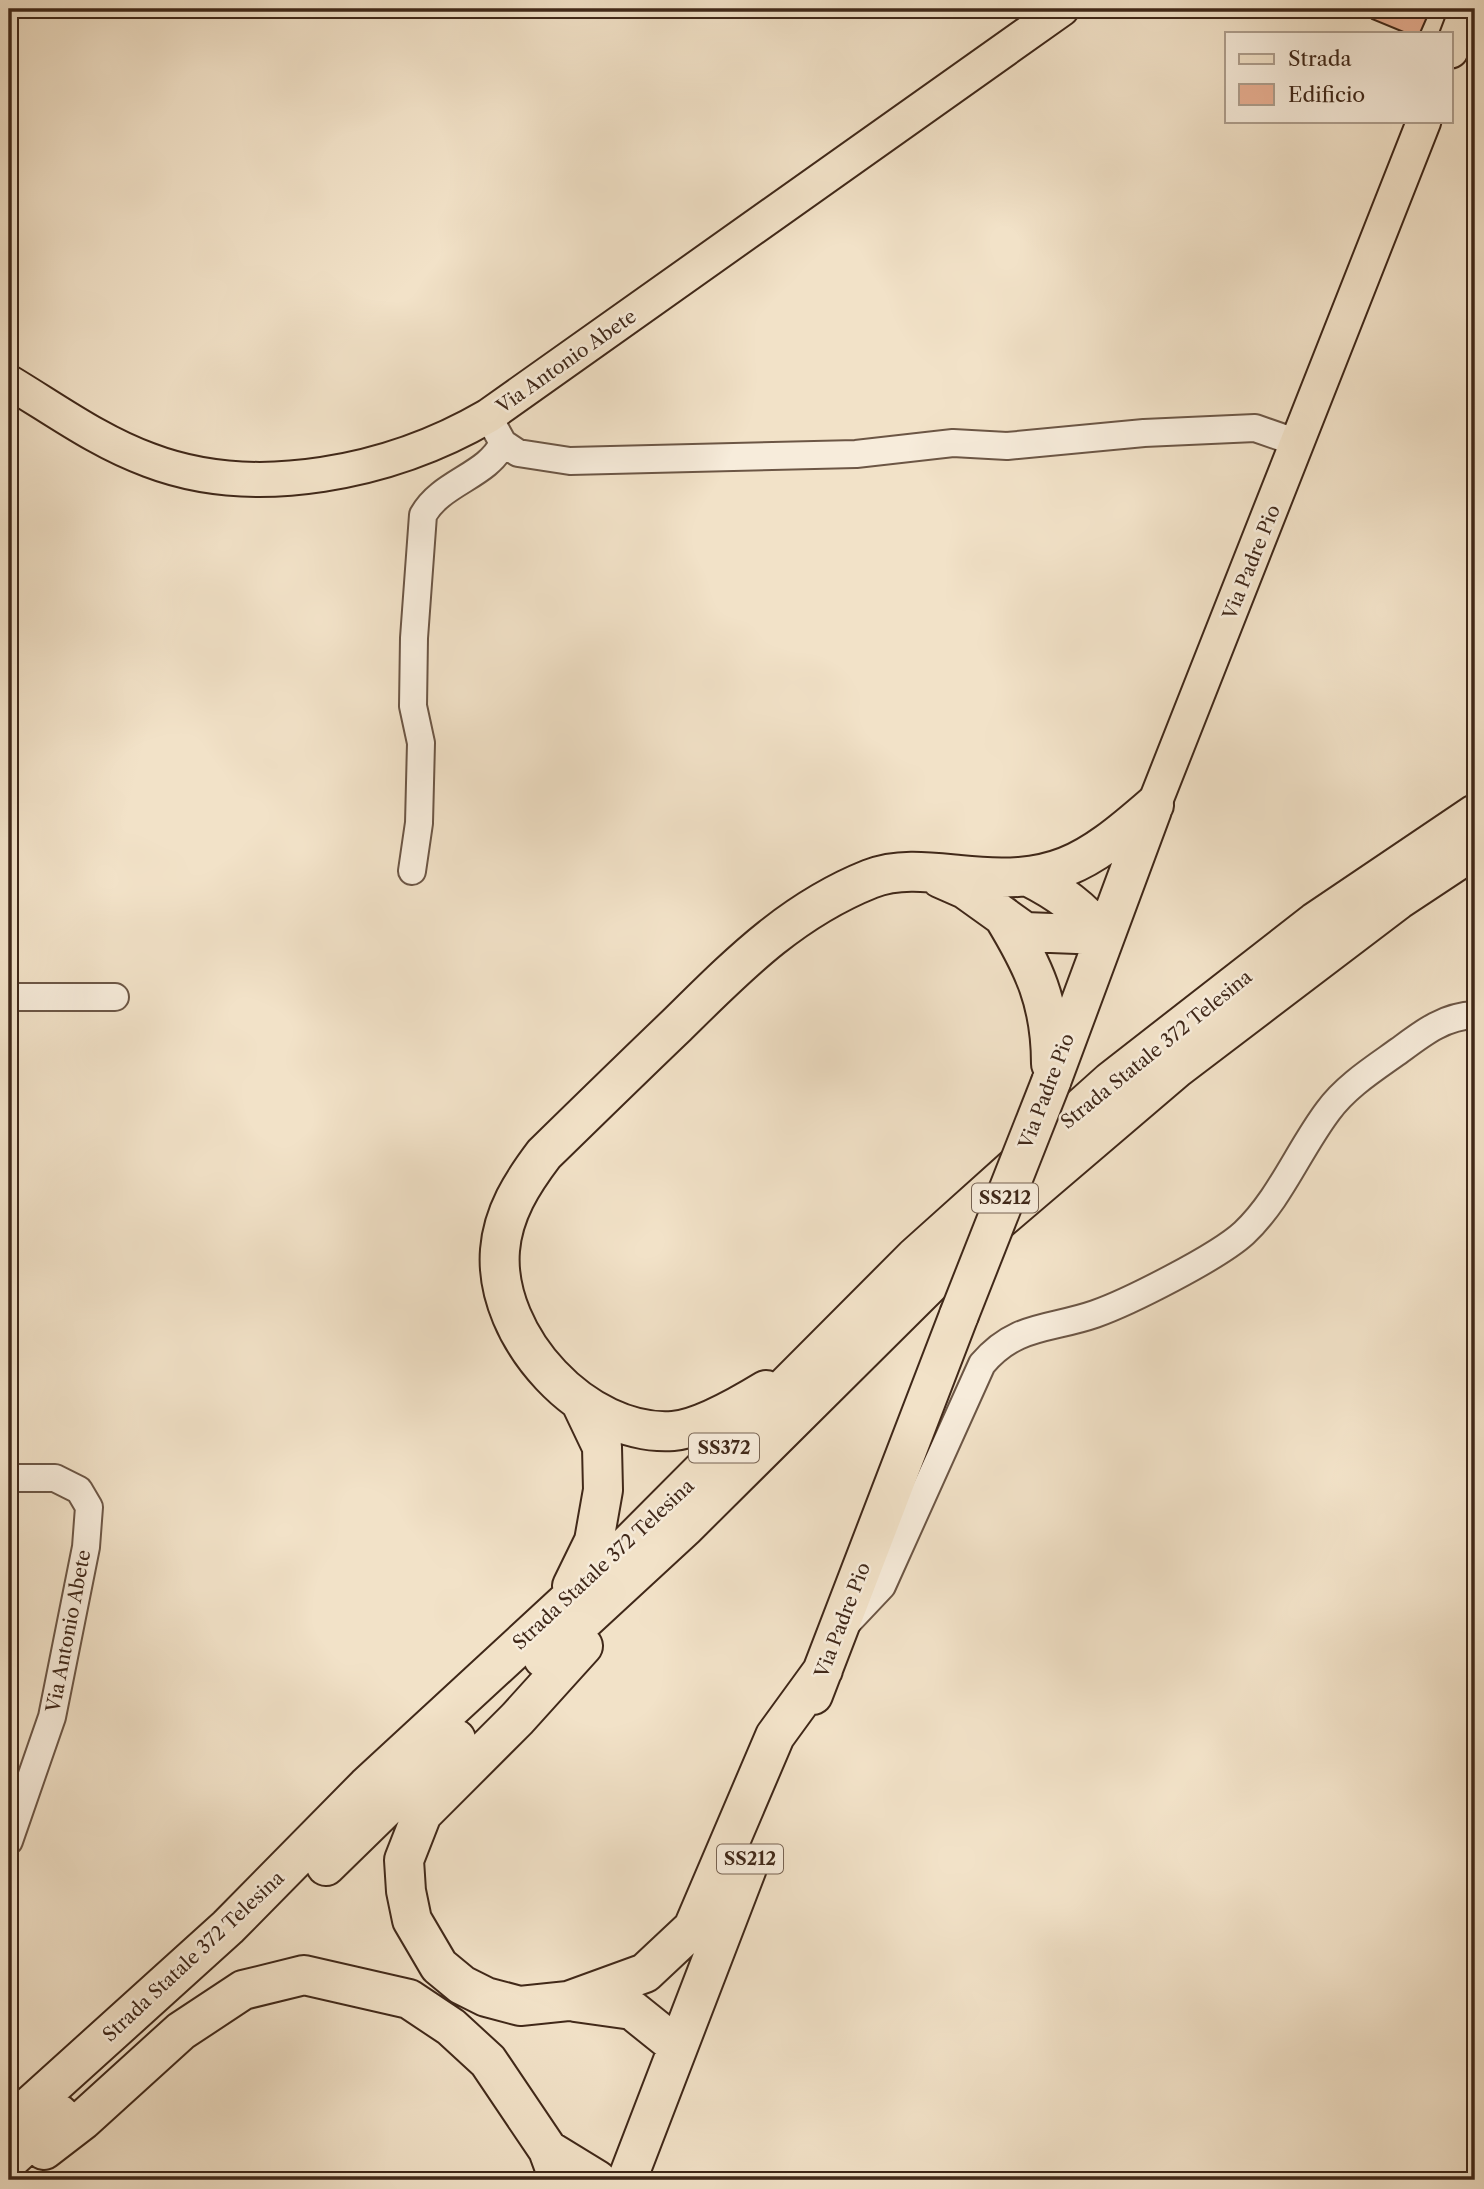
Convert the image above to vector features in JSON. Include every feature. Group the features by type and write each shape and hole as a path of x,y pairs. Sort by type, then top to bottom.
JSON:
{"highway":[{"path":"806,1365 734,1410 675,1431 641,1429 610,1419 581,1403 531,1354 513,1322 502,1286 500,1250 507,1215 522,1183 544,1154 753,951 811,906 872,878 920,870 1029,877 1079,864 1113,841 1154,805"},
{"name":"Via Padre Pio","path":"627,2180 1051,1082 1103,935 1154,805"},
{"name":"Strada Statale 372 Telesina","path":"9,2125 228,1927 367,1786 627,1546 915,1257 1111,1081 1315,922 1475,814"},
{"name":"Strada Statale 372 Telesina","path":"9,2160 257,1937 462,1732 685,1527 965,1249 1177,1068 1398,900 1475,849"},
{"path":"920,870 965,889 1025,932 1103,935"},
{"path":"1283,988 1375,943 1475,876"},
{"path":"1029,877 1084,911 1103,935"},
{"path":"1003,916 1025,951 1039,984 1051,1026 1051,1082"},
{"path":"565,1601 594,1542 603,1490 602,1447 581,1403"},
{"path":"678,2047 632,2010 568,2001 520,2006 462,1985 439,1966 412,1920 406,1891 404,1860 422,1814 517,1719 685,1527"},
{"path":"568,2001 645,1973 693,1928 775,1736 823,1670"},
{"path":"9,2169 31,2160 83,2120 181,2031 243,1990 304,1975 409,1999 451,2027 488,2061 553,2165 597,2180"}],"main road":[{"name":"Via Antonio Abete","path":"9,382 111,443 150,461 226,477 283,478 365,468 450,438 496,429 1062,9"},
{"path":"1452,48 1467,9"},
{"name":"Via Padre Pio","path":"1154,805 1423,122"}],"street":[{"path":"496,429 518,453 570,461 856,454 953,443 1007,446 1118,435 1255,428 1298,443"},
{"path":"412,871 419,823 421,743 412,706 423,515 430,501 497,456 496,429"},
{"path":"9,997 115,997"},
{"path":"836,1635 882,1586 982,1364 997,1347 1010,1337 1096,1313 1199,1263 1242,1235 1268,1207 1328,1110 1348,1088 1429,1028 1458,1015 1475,1015"},
{"name":"Via Antonio Abete","path":"9,1478 55,1478 79,1490 89,1507 86,1547 52,1717 9,1841"}],"building":[{"path":"1376,9 1408,9 1427,17 1420,32 1404,32 1372,19"}]}
